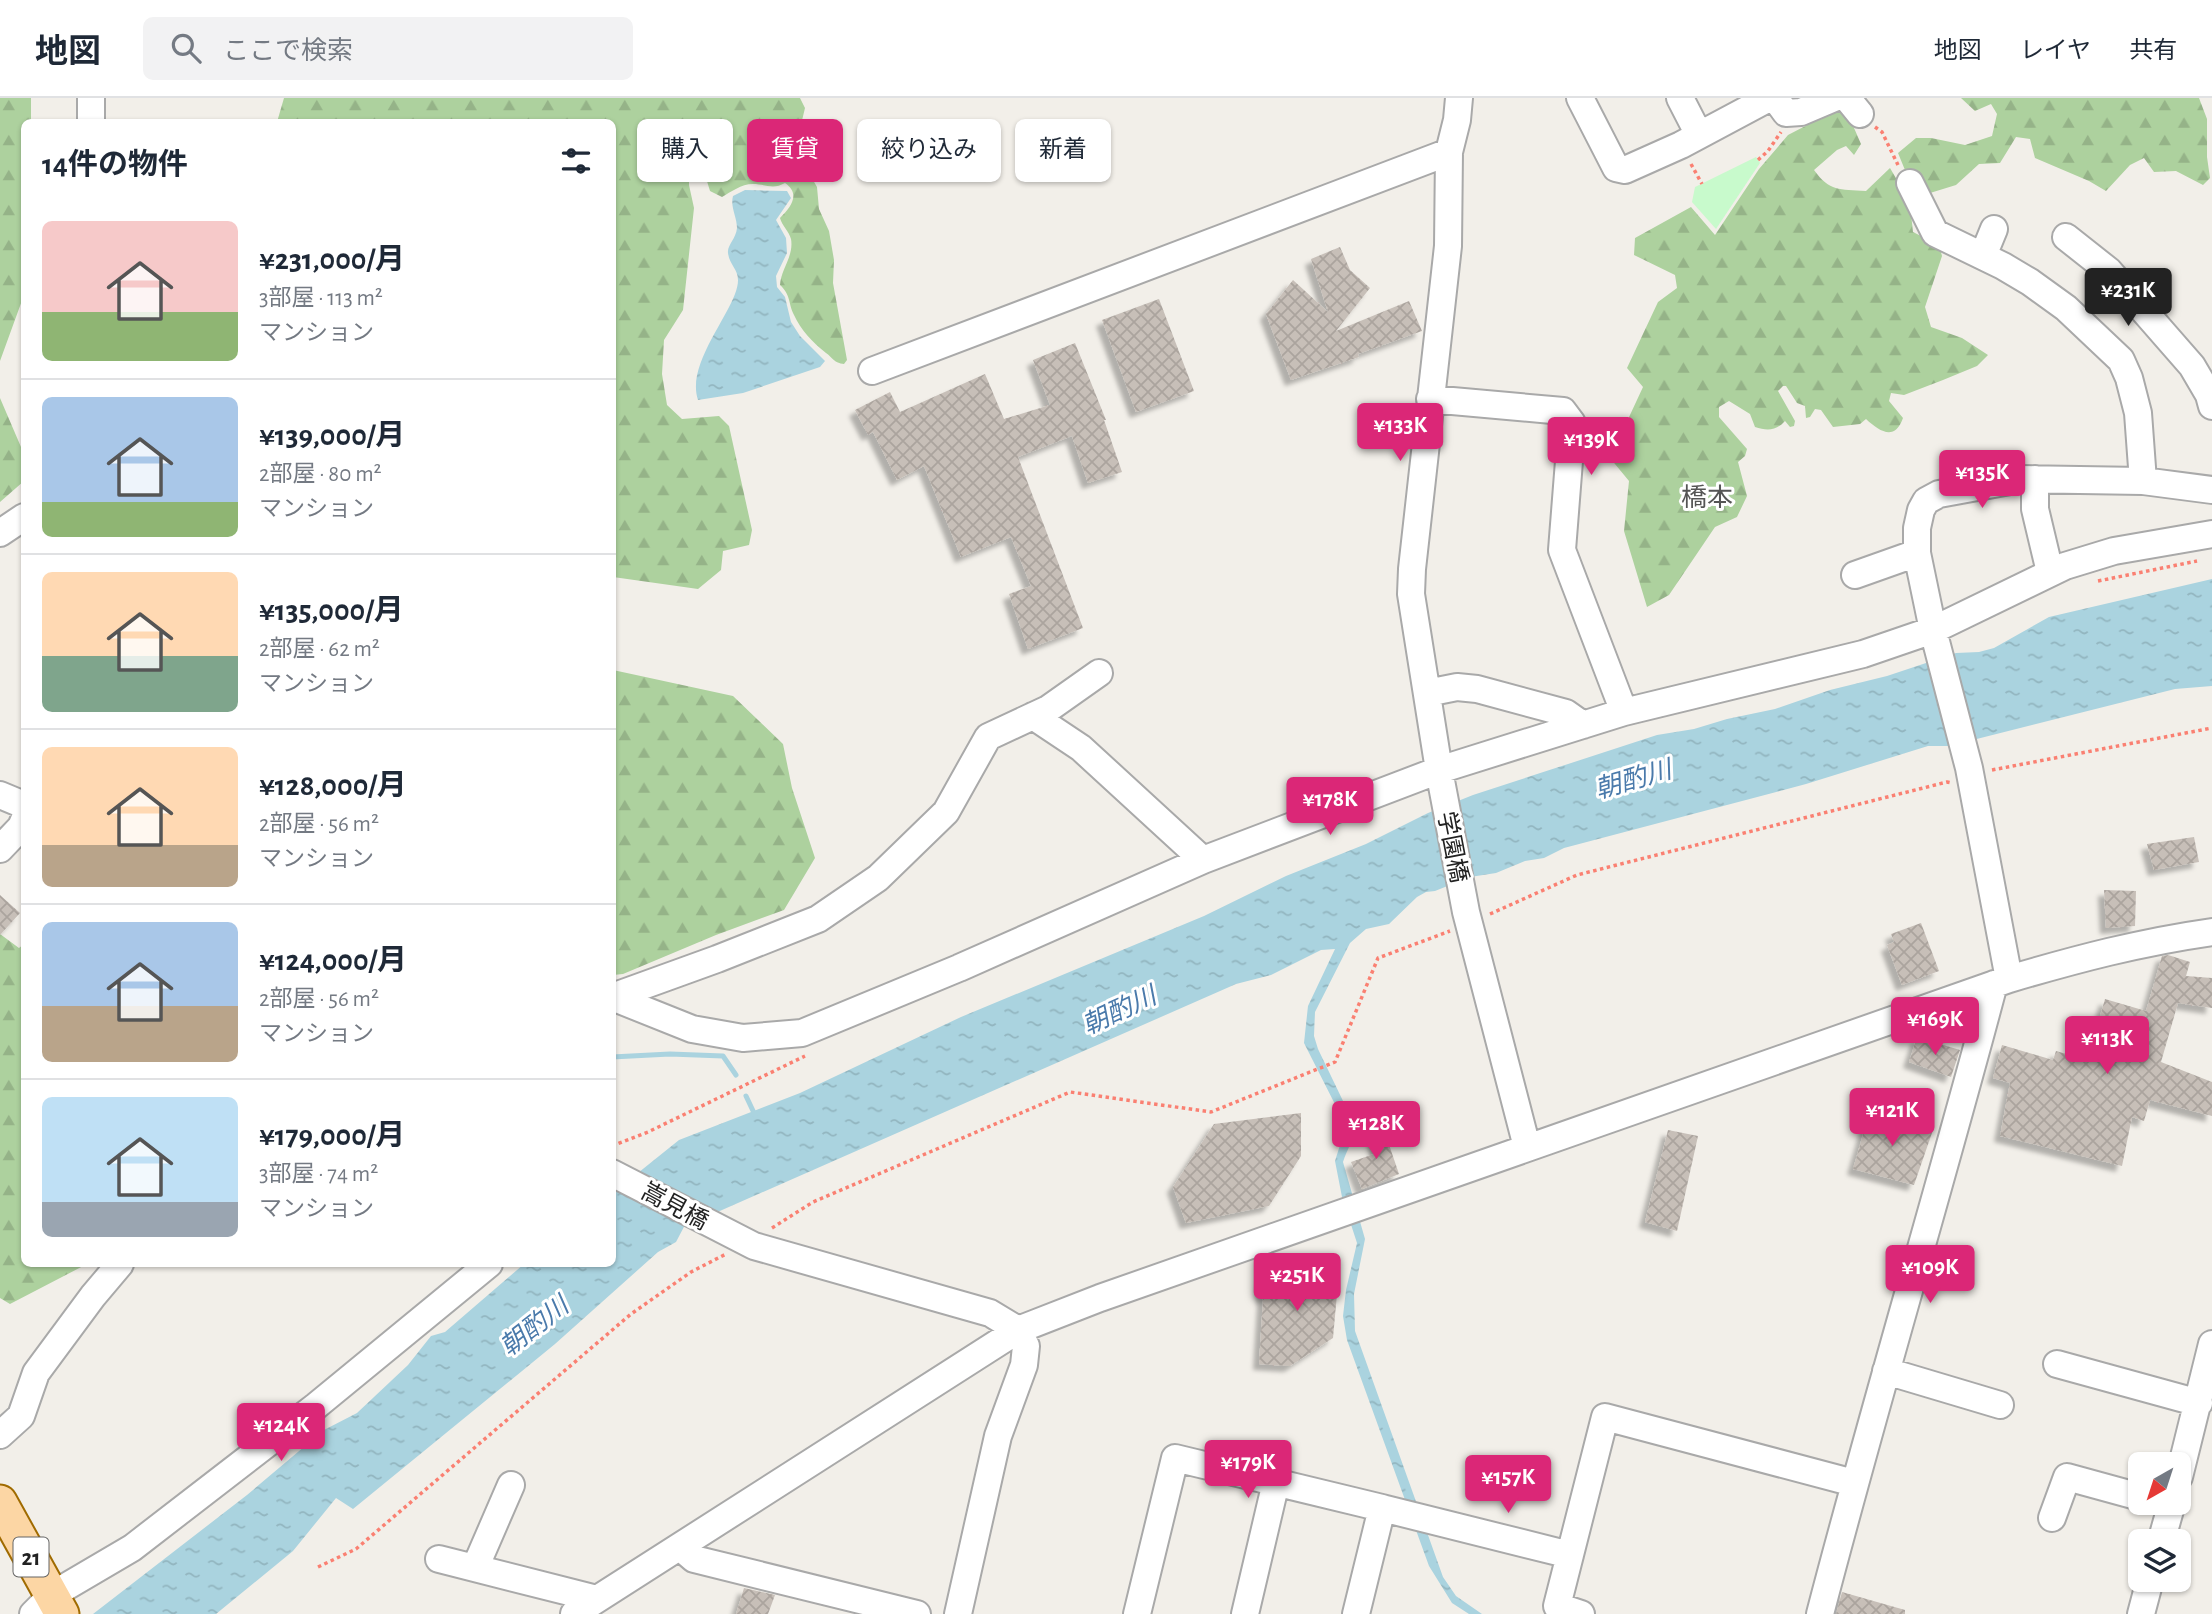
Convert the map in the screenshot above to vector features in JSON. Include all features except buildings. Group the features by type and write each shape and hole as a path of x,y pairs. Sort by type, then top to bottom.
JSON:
{"main road":[{"name":"21","path":"0,1502 52,1609"}],"street":[{"path":"91,98 91,119"},
{"name":"学園橋","path":"1459,98 1449,152 1448,246 1411,594 1440,776 1467,918 1527,1147"},
{"path":"1580,98 1616,168 1625,170 1699,135 1777,103 1801,113 1834,98"},
{"path":"1680,98 1699,135"},
{"path":"872,371 1449,152"},
{"path":"1906,177 1935,233 2030,282 2066,308 2121,360 2129,378 2138,413 2143,481"},
{"path":"1976,253 1994,229"},
{"path":"2066,237 2109,271 2192,366 2209,395 2212,406"},
{"path":"1430,400 1563,411 1572,423 1562,550 1623,712"},
{"path":"1820,1614 1854,1483 1951,1144 2001,982 1971,777 1917,553 1917,527 1921,509 1932,496 2021,479 2143,481 2212,490"},
{"path":"2035,480 2035,509 2050,572"},
{"path":"0,533 21,519"},
{"path":"616,999 691,1029 743,1038 802,1034 1203,860 1583,725 1623,712 1935,636 2065,566 2114,551 2212,534"},
{"path":"1855,575 1917,553"},
{"path":"616,996 818,919 878,878 946,812 988,737 1048,709 1098,673"},
{"path":"1427,692 1457,687 1477,689 1566,713 1583,725"},
{"path":"1033,716 1081,748 1203,860"},
{"path":"0,795 21,803"},
{"path":"0,849 21,827"},
{"path":"573,1614 1018,1330 1351,1209 2001,982 2099,952 2160,939 2212,932"},
{"name":"嵩見橋","path":"616,1175 742,1241 990,1313 1018,1330"},
{"path":"0,1435 22,1416 36,1373 117,1267"},
{"path":"52,1609 316,1406 485,1267"},
{"path":"958,1614 998,1436 1024,1365 1026,1346 1018,1330"},
{"path":"2186,1452 2210,1354"},
{"path":"2057,1364 2199,1403"},
{"path":"1886,1371 2000,1405"},
{"path":"1581,1614 1557,1606 1605,1417 1854,1483"},
{"path":"1137,1614 1175,1458 1570,1555"},
{"path":"2052,1518 2067,1477 2128,1494"},
{"path":"1245,1614 1276,1482"},
{"path":"475,1568 511,1485"},
{"path":"1356,1614 1382,1508"},
{"path":"680,1546 694,1559 916,1614"},
{"path":"439,1559 597,1599"},
{"path":"2141,1614 2147,1592"}],"path":[{"path":"1758,160 1789,125 1777,103"},
{"path":"1854,106 1882,132 1906,177"},
{"path":"2086,583 2199,561"},
{"path":"318,1567 356,1549 631,1314 691,1272 813,1202 1070,1091 1211,1112 1335,1062 1378,958 1467,918 1577,875 1971,777 1994,768 2212,729"},
{"path":"616,1144 648,1132 807,1055"}],"green space":[{"path":"0,98 31,98 31,119 21,119 21,303 0,361"},
{"path":"284,98 800,98 805,108 802,119 747,119 747,182 814,182 817,187 819,209 829,231 834,260 833,283 847,360 844,364 836,361 807,336 780,285 791,245 790,236 780,218 793,200 790,187 785,183 773,186 749,184 722,197 710,191 707,182 733,182 733,119 637,119 637,182 689,182 694,208 683,310 664,340 662,374 667,405 682,419 719,416 729,426 752,530 749,545 723,551 721,570 698,589 616,577 616,119 278,119"},
{"path":"1961,98 2199,98 2207,119 2210,178 2203,185 2176,171 2154,172 2144,158 2130,165 2106,191 2035,158 2030,139 2016,137 2000,163 1979,164 1956,185 1930,193 1911,214 1913,232 1939,245 1942,256 1925,307 1931,327 1962,338 1988,355 1977,366 1943,380 1904,395 1891,393 1889,401 1903,418 1896,430 1891,432 1877,428 1866,419 1860,424 1833,427 1821,410 1815,409 1810,417 1806,418 1805,406 1797,403 1786,386 1778,391 1795,421 1794,426 1790,427 1785,421 1775,428 1755,427 1750,414 1729,401 1719,407 1719,417 1747,449 1745,456 1738,462 1747,496 1737,517 1715,527 1669,595 1647,607 1624,531 1629,481 1610,458 1643,387 1627,368 1658,302 1677,288 1675,275 1634,255 1635,238 1691,207 1715,235 1759,169 1788,135 1838,109 1851,121 1861,144 1854,155 1846,146 1837,150 1814,170 1830,186 1849,190 1866,191 1890,168 1897,180 1907,175 1898,153 1916,138 1931,138 1965,145 1992,136 1997,114 1991,104 1975,111"},
{"path":"1756,157 1760,163 1716,229 1692,202 1695,187"},
{"path":"0,398 21,447 21,484 0,502"},
{"path":"616,671 733,696 783,744 792,788 815,858 784,910 616,975"},
{"path":"0,934 19,948 21,946 21,1267 81,1267 10,1304 0,1298"}],"water":[{"path":"745,190 787,191 791,198 776,220 786,238 787,253 776,276 777,287 785,297 791,322 800,336 825,361 820,367 743,393 698,400 697,374 737,286 737,275 728,250 737,228 733,196"},
{"name":"朝酌川","path":"2212,579 2212,686 2175,689 1949,746 1928,746 1806,784 1564,848 1544,858 1525,861 1496,873 1470,877 1426,892 1417,897 1389,924 1366,929 1350,943 1315,1012 1314,1036 1356,1128 1343,1162 1365,1239 1354,1294 1355,1331 1443,1577 1456,1596 1482,1614 1469,1614 1452,1603 1429,1566 1347,1340 1343,1316 1357,1243 1342,1197 1335,1161 1346,1126 1304,1043 1308,1006 1335,949 1321,950 1271,975 1236,984 713,1214 696,1204 676,1242 658,1252 555,1344 353,1509 336,1498 293,1551 216,1614 93,1614 247,1495 324,1430 357,1413 408,1365 431,1336 445,1332 521,1267 616,1267 616,1191 679,1140 800,1093 961,1017 1204,916 1286,876 1366,844 1428,813 1473,795 1657,735 1694,729 1775,709 1956,653 1994,648 2049,617"}],"waterway":[{"path":"616,1057 670,1054 723,1056 736,1075"},
{"path":"746,1096 755,1115"}],"district":[{"name":"橋本","path":"1707,497"}]}
